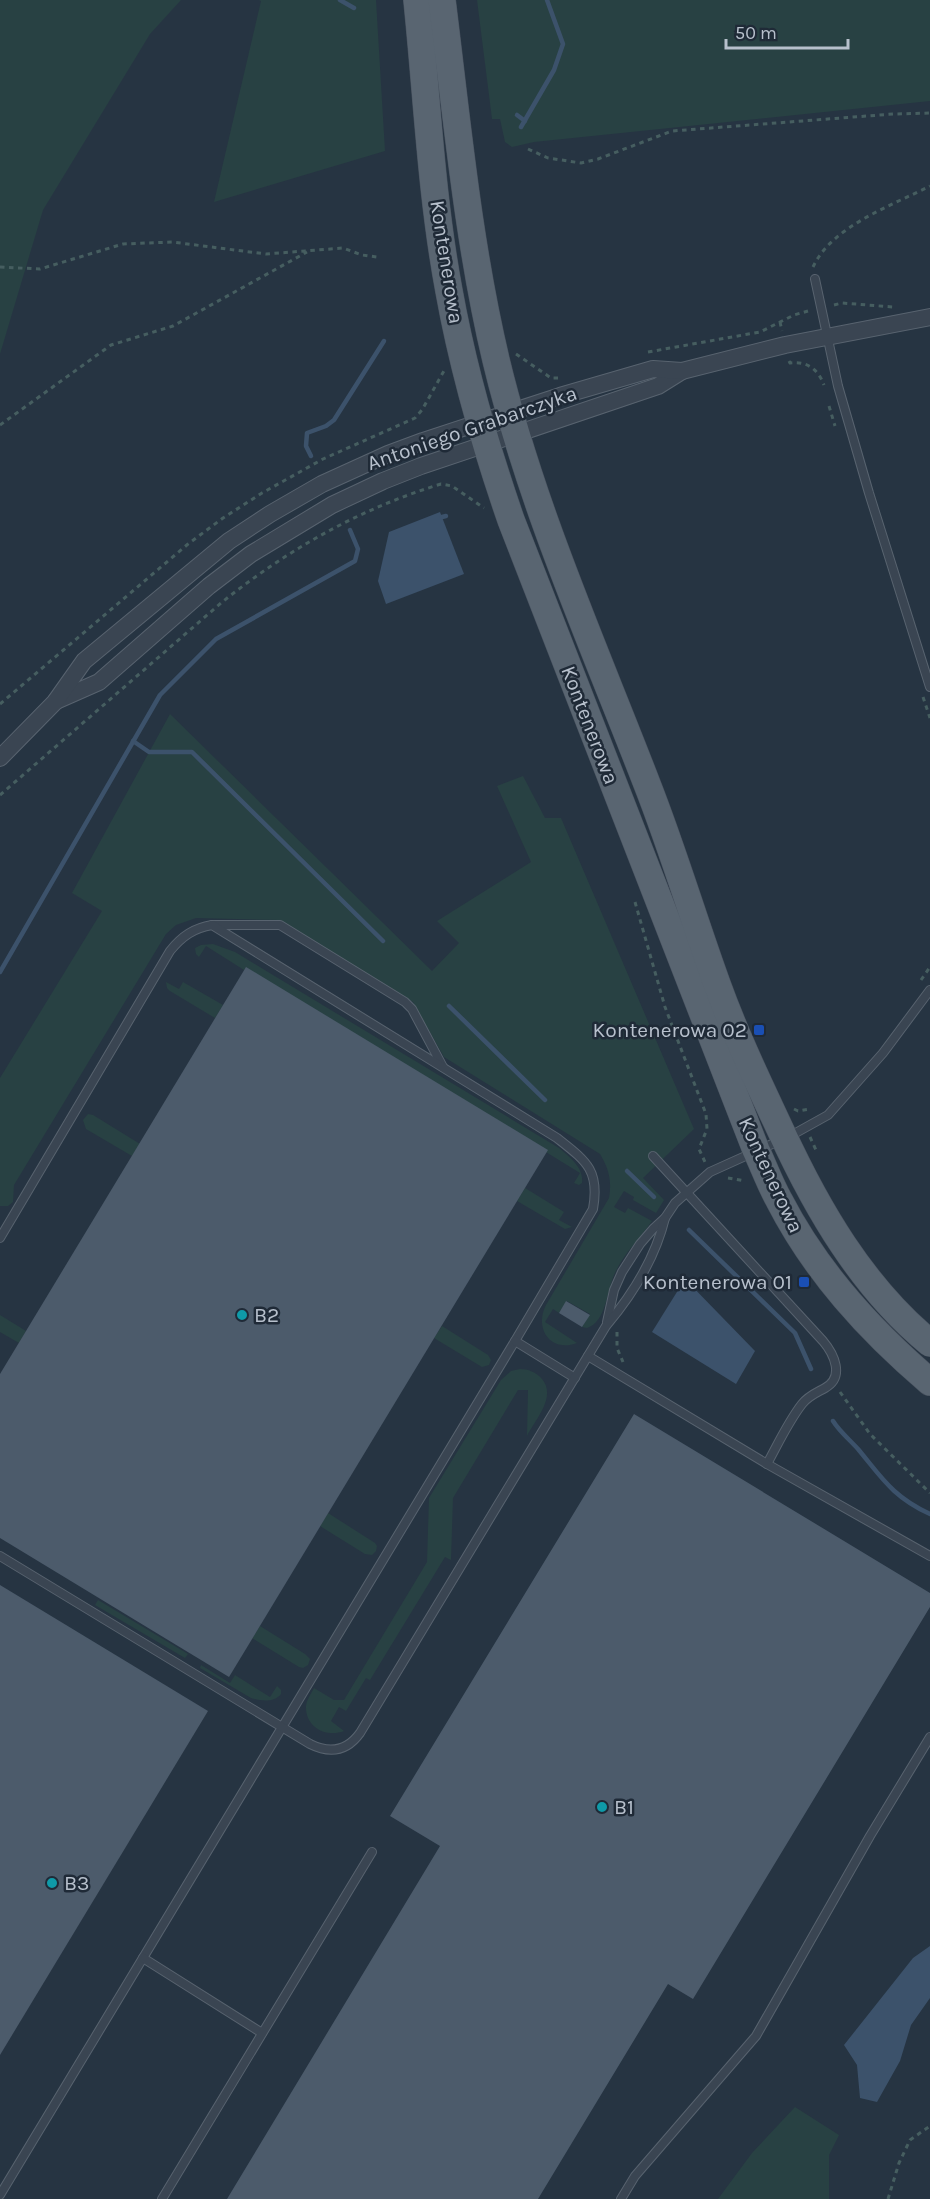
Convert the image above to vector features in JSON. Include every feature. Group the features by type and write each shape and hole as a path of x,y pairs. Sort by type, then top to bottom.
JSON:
{"main road":[{"name":"Kontenerowa","path":"417,0 444,258 460,347 482,434 511,520 756,1150 778,1200 801,1240 834,1286 892,1349 930,1382"},
{"name":"Kontenerowa","path":"442,0 478,271 513,423 558,557 663,827 718,987 740,1043 784,1138 826,1220 856,1264 885,1299 930,1343"}],"street":[{"name":"Antoniego Grabarczyka","path":"56,702 99,682 208,586 294,526 482,434 653,369 681,371 785,345 930,317"},
{"name":"Antoniego Grabarczyka","path":"0,758 56,702 84,661 229,541 322,484 388,454 482,434 513,423 658,386 681,371"}],"lane":[{"path":"815,279 838,386 930,687"},
{"path":"0,2195 593,1209 596,1191 593,1177 580,1157 558,1138 212,925"},
{"path":"0,1238 170,951 180,938 192,931 212,925 280,925 405,1002 412,1009 443,1067"},
{"path":"606,1326 614,1290 622,1272 644,1239 665,1218 675,1203 710,1172 828,1115 883,1053 930,990"},
{"path":"653,1156 831,1351 836,1361 836,1372 831,1384 812,1395 801,1405 767,1464"},
{"path":"0,1556 282,1726 324,1749 345,1748 356,1740 606,1326 624,1303 652,1259 665,1218"},
{"path":"514,1341 575,1378"},
{"path":"588,1356 767,1464 930,1556"},
{"path":"621,2199 635,2176 756,2036 870,1836 930,1737"},
{"path":"162,2199 372,1852"},
{"path":"143,1958 262,2033"}],"path":[{"path":"528,149 548,158 581,163 598,159 672,131 930,113"},
{"path":"815,279 813,267 822,252 846,230 930,186"},
{"path":"0,267 40,269 123,244 172,242 266,254 343,249 377,257"},
{"path":"0,425 111,345 173,326 309,251"},
{"path":"833,306 842,303 902,306"},
{"path":"642,354 760,332 780,321 808,311"},
{"path":"780,321 790,363 802,363 814,369 820,376 826,393"},
{"path":"507,354 514,353 551,378 562,378"},
{"path":"415,418 422,410 444,369 449,368"},
{"path":"829,403 838,436"},
{"path":"0,795 237,590 273,564 324,533 379,506 441,484 452,486 489,512"},
{"path":"922,693 930,718"},
{"path":"634,898 664,1007 706,1114 707,1129 699,1149 710,1172"},
{"path":"918,984 930,967"},
{"path":"799,1114 798,1111 816,1107"},
{"path":"619,1326 616,1339 618,1353 628,1367 642,1377 637,1386"},
{"path":"831,1384 839,1391 870,1434 930,1493"},
{"path":"888,2199 899,2163 910,2140 930,2126"}],"green space":[{"path":"0,0 181,0 150,34 43,210 0,354"},
{"path":"259,0 376,0 385,151 214,202 261,1"},
{"path":"477,0 930,0 930,101 534,142 512,147 505,142 500,119 492,119"},
{"path":"170,714 432,971 459,943 437,921 531,862 497,786 523,776 545,818 561,818 694,1129 643,1178 664,1200 656,1213 633,1200 634,1197 624,1191 614,1207 625,1213 628,1208 652,1221 618,1267 598,1319 587,1328 582,1327 590,1314 567,1301 559,1313 553,1309 545,1322 577,1343 559,1345 552,1341 543,1330 542,1322 546,1305 609,1198 609,1175 600,1154 444,1057 413,1002 279,920 196,918 176,925 166,934 14,1185 13,1202 8,1206 0,1206 0,1078 102,911 72,893"},
{"path":"213,944 235,952 559,1148 579,1168 581,1172 582,1183 579,1185 574,1183 580,1173 246,968 244,970 206,946 199,957 196,954 195,948"},
{"path":"166,982 179,989 183,982 223,1005 215,1018 170,991"},
{"path":"88,1114 140,1144 132,1156 86,1129 83,1120"},
{"path":"525,1188 564,1212 559,1220 572,1227 565,1229 517,1201"},
{"path":"0,1315 26,1331 19,1343 0,1332"},
{"path":"442,1326 488,1355 491,1360 489,1365 482,1367 434,1338"},
{"path":"520,1369 537,1374 546,1386 546,1401 539,1416 527,1436 528,1390 518,1390 453,1498 451,1560 445,1557 370,1680 366,1678 346,1711 339,1707 331,1721 344,1731 330,1733 318,1729 309,1720 306,1706 314,1688 334,1700 344,1700 427,1562 429,1498 501,1380 511,1371"},
{"path":"328,1513 375,1543 376,1551 372,1555 365,1554 320,1526"},
{"path":"98,1600 188,1654 185,1658 95,1605"},
{"path":"260,1626 305,1654 310,1659 308,1665 303,1668 299,1667 252,1638"},
{"path":"201,1665 230,1683 235,1675 270,1697 277,1686 281,1694 271,1700 251,1698 200,1668"},
{"path":"795,2107 839,2135 829,2155 829,2199 718,2199 752,2153"}],"water":[{"path":"440,512 464,574 386,604 378,581 389,532"},
{"path":"685,1279 755,1351 736,1384 652,1332"},
{"path":"930,1946 930,1998 911,2025 900,2061 877,2102 860,2098 857,2065 844,2045 913,1958"}],"building":[{"name":"B2","path":"246,967 548,1150 229,1677 0,1538 0,1374"},
{"path":"566,1301 590,1315 582,1327 559,1313"},
{"name":"B1","path":"634,1414 930,1593 930,1607 693,1999 668,1984 538,2199 227,2199 440,1846 390,1816"},
{"name":"B3","path":"0,1585 208,1711 0,2055"}],"waterway":[{"path":"340,0 354,8"},
{"path":"521,127 554,70 563,44 547,0"},
{"path":"517,115 525,121"},
{"path":"311,456 306,446 307,433 326,426 334,420 384,341"},
{"path":"442,517 446,516"},
{"path":"0,972 160,695 216,639 355,561 358,549 350,530"},
{"path":"133,741 149,752 192,752 383,941"},
{"path":"449,1006 545,1100"},
{"path":"627,1171 654,1197"},
{"path":"689,1230 795,1333 811,1369"},
{"path":"833,1421 897,1494 930,1514"}],"place":[{"name":"Kontenerowa 02","path":"759,1030"},
{"name":"Kontenerowa 01","path":"804,1282"},
{"name":"B2","path":"242,1315"},
{"name":"B1","path":"602,1807"},
{"name":"B3","path":"52,1883"}]}
